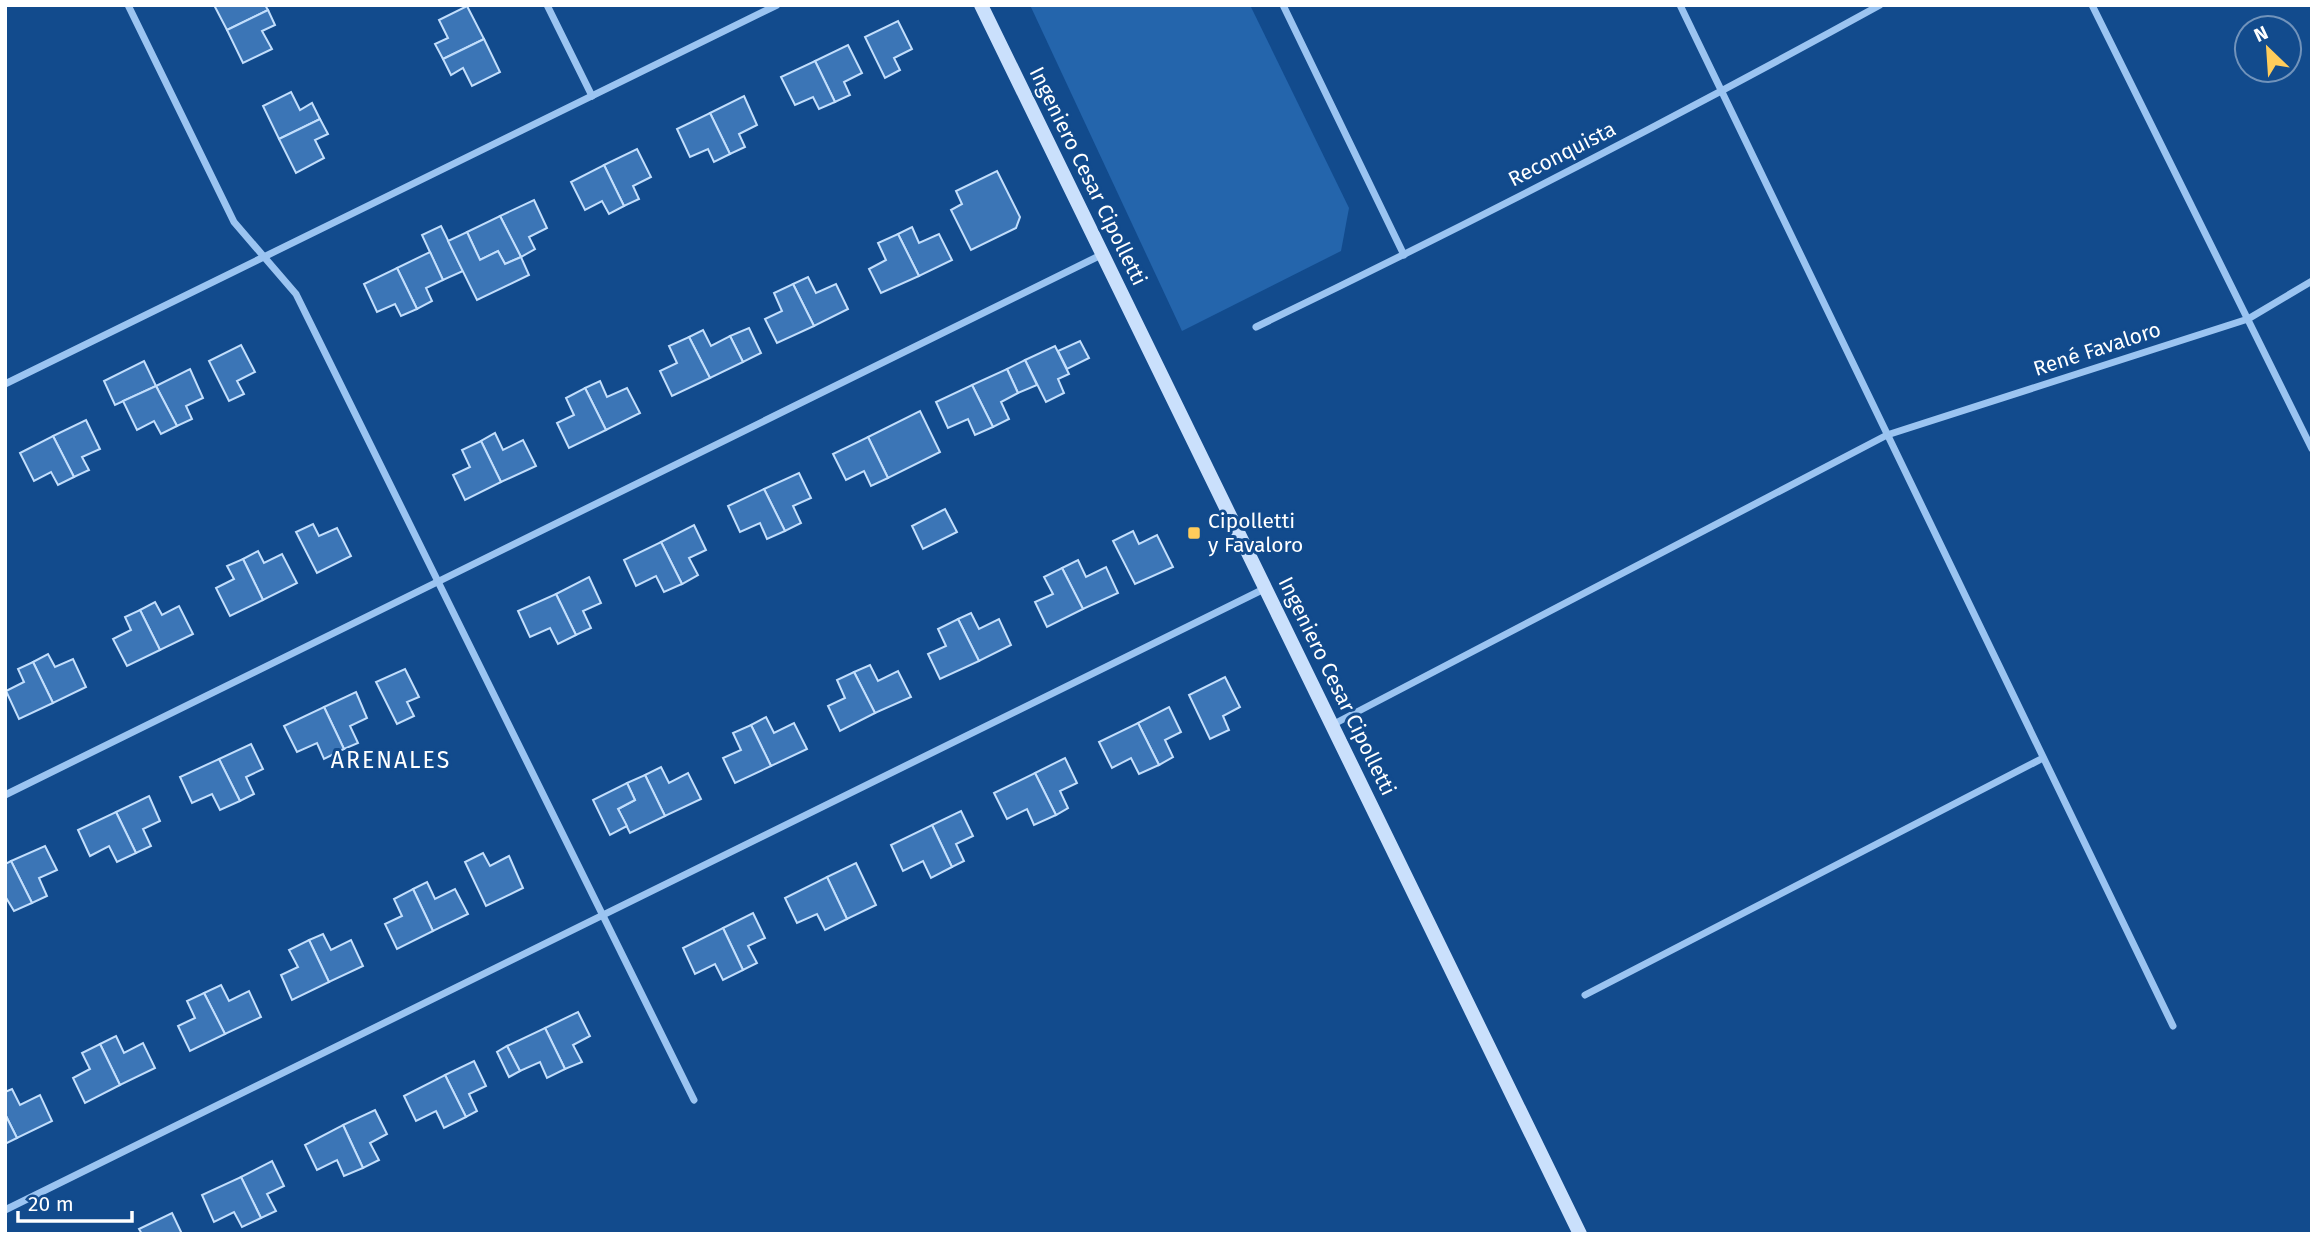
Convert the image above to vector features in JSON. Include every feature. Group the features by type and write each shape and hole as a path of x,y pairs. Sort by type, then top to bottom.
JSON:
{"street":[{"path":"128,5 234,222 296,294 694,1100"},
{"path":"547,5 592,96"},
{"path":"5,384 777,5"},
{"name":"Ingeniero Cesar Cipolletti","path":"981,5 1580,1234"},
{"path":"1283,5 1404,255"},
{"path":"1680,5 2172,1026"},
{"name":"Reconquista","path":"1256,327 1404,255 1723,92 1880,5"},
{"path":"2092,5 2312,449"},
{"path":"5,795 1103,254"},
{"name":"René Favaloro","path":"1332,725 1886,435 2248,319 2312,281"},
{"path":"5,1210 1266,588"},
{"path":"1585,995 2043,758"}],"shaded area":[{"path":"1030,5 1250,5 1349,208 1341,251 1182,331"}],"building":[{"path":"214,5 265,5 268,10 227,30"},
{"path":"467,6 484,39 443,59 435,44 448,38 439,20"},
{"path":"268,10 275,25 262,31 272,49 243,63 227,30"},
{"path":"898,21 912,49 894,58 900,70 885,78 865,37"},
{"path":"484,39 500,72 472,86 463,68 451,75 443,59"},
{"path":"848,45 862,73 844,82 850,95 835,102 815,61"},
{"path":"815,61 835,102 819,109 813,97 795,105 781,77"},
{"path":"291,92 300,110 312,103 320,119 279,139 263,106"},
{"path":"744,96 757,125 739,134 745,147 730,154 710,113"},
{"path":"710,113 730,154 714,162 708,149 690,157 677,129"},
{"path":"320,119 328,134 315,140 324,158 296,173 279,139"},
{"path":"637,149 651,177 633,186 639,199 624,206 604,165"},
{"path":"604,165 624,206 609,214 602,201 585,210 571,182"},
{"path":"997,171 1020,217 1016,228 971,250 951,210 962,204 956,191"},
{"path":"534,200 547,228 529,237 535,249 521,257 500,216"},
{"path":"500,216 521,257 505,264 498,251 480,260 467,232"},
{"path":"441,226 463,271 443,280 422,235"},
{"path":"912,227 919,243 939,234 952,260 919,276 898,234"},
{"path":"467,232 480,260 498,251 505,264 521,257 529,275 477,300 448,241"},
{"path":"898,234 919,276 881,293 869,269 886,260 878,243"},
{"path":"430,252 443,280 426,288 432,301 417,309 397,268"},
{"path":"397,268 417,309 401,316 395,304 377,312 364,284"},
{"path":"808,277 816,293 836,284 848,309 814,326 793,284"},
{"path":"793,284 814,326 777,343 765,319 782,311 774,293"},
{"path":"749,328 761,353 743,362 730,336"},
{"path":"703,330 711,346 730,336 743,362 710,378 689,337"},
{"path":"689,337 710,378 672,396 660,371 677,363 669,346"},
{"path":"1080,341 1089,358 1067,369 1058,351"},
{"path":"241,345 255,372 237,381 244,394 229,401 209,361"},
{"path":"1055,346 1069,374 1058,379 1064,393 1046,402 1025,360"},
{"path":"1025,360 1037,385 1018,393 1007,369"},
{"path":"144,361 156,386 115,405 104,381"},
{"path":"190,369 203,398 186,406 192,419 177,426 156,386"},
{"path":"1007,369 1018,393 1001,402 1009,419 993,427 972,385"},
{"path":"600,381 607,397 627,388 640,413 606,430 585,388"},
{"path":"972,385 993,427 975,435 968,419 948,428 936,402"},
{"path":"156,386 177,426 161,434 154,421 137,430 123,401"},
{"path":"585,388 606,430 569,448 557,423 574,415 566,398"},
{"path":"920,411 940,452 888,478 868,437"},
{"path":"86,420 100,449 82,457 89,470 74,477 53,436"},
{"path":"495,433 503,450 523,440 536,466 501,482 481,441"},
{"path":"53,436 74,477 58,485 51,472 34,481 20,453"},
{"path":"868,437 888,478 871,486 864,471 846,480 833,454"},
{"path":"481,441 501,482 465,500 453,475 470,467 462,450"},
{"path":"799,473 811,498 793,506 801,523 785,531 764,489"},
{"path":"764,489 785,531 767,539 760,523 740,532 728,506"},
{"path":"945,509 957,532 923,549 912,526"},
{"path":"313,524 319,536 337,528 351,556 317,573 296,532"},
{"path":"694,525 706,550 689,558 698,575 682,584 661,542"},
{"path":"1133,531 1139,544 1157,535 1173,567 1135,584 1113,541"},
{"path":"661,542 682,584 664,592 656,576 636,586 624,560"},
{"path":"258,551 264,563 282,554 297,583 263,600 243,559"},
{"path":"243,559 263,600 230,616 216,588 234,579 227,566"},
{"path":"1078,560 1086,577 1106,567 1118,593 1083,609 1062,568"},
{"path":"1062,568 1083,609 1047,627 1035,602 1053,594 1044,577"},
{"path":"589,577 601,603 583,611 591,628 576,635 556,594"},
{"path":"556,594 576,635 558,644 550,628 530,637 518,611"},
{"path":"155,602 162,615 179,606 193,634 160,650 140,610"},
{"path":"140,610 160,650 127,666 113,639 131,630 125,617"},
{"path":"971,613 979,629 999,619 1011,645 979,661 958,619"},
{"path":"958,619 979,661 940,679 928,654 946,646 938,629"},
{"path":"48,654 55,667 73,659 86,687 53,703 33,662"},
{"path":"33,662 53,703 19,719 6,691 24,682 18,669"},
{"path":"870,665 878,681 898,671 911,697 875,713 854,672"},
{"path":"405,669 419,697 407,702 414,716 397,724 376,682"},
{"path":"854,672 875,713 840,731 828,706 845,698 837,680"},
{"path":"1225,677 1240,707 1223,716 1229,730 1210,739 1189,695"},
{"path":"356,692 367,718 350,726 358,743 344,749 324,707"},
{"path":"324,707 344,749 324,759 317,743 297,752 284,726"},
{"path":"1169,707 1181,732 1165,740 1173,757 1159,765 1138,723"},
{"path":"766,717 774,733 794,723 807,749 771,766 751,725"},
{"path":"1138,723 1159,765 1139,774 1131,758 1112,768 1099,742"},
{"path":"751,725 771,766 735,783 723,758 741,750 733,733"},
{"path":"251,744 263,769 246,777 254,794 240,801 219,759"},
{"path":"1065,758 1077,783 1060,791 1068,808 1056,815 1035,773"},
{"path":"219,759 240,801 220,810 212,794 192,803 180,777"},
{"path":"661,767 669,783 688,773 701,799 665,816 645,775"},
{"path":"1035,773 1056,815 1034,825 1027,809 1007,819 994,793"},
{"path":"645,775 665,816 630,833 618,809 635,800 627,783"},
{"path":"627,783 635,800 618,809 627,826 610,835 593,800"},
{"path":"149,796 160,821 143,829 151,846 136,853 116,812"},
{"path":"961,811 973,836 956,844 964,861 952,867 932,825"},
{"path":"116,812 136,853 117,862 109,846 90,856 78,830"},
{"path":"932,825 952,867 931,878 923,861 903,871 891,845"},
{"path":"45,846 57,870 39,878 47,896 32,903 11,861"},
{"path":"483,853 490,866 509,856 523,888 486,906 465,862"},
{"path":"11,861 32,903 14,911 5,896 5,864"},
{"path":"856,863 876,905 847,919 827,877"},
{"path":"827,877 847,919 825,930 817,914 797,923 785,898"},
{"path":"427,882 435,899 455,889 468,914 433,931 413,889"},
{"path":"413,889 433,931 397,949 385,924 402,916 394,899"},
{"path":"753,913 765,938 748,946 757,963 743,970 723,928"},
{"path":"723,928 743,970 723,980 715,964 695,974 683,948"},
{"path":"323,934 331,950 351,940 363,966 329,982 309,940"},
{"path":"309,940 329,982 292,1000 281,975 298,967 289,950"},
{"path":"221,985 229,1001 249,991 261,1017 225,1034 204,993"},
{"path":"204,993 225,1034 190,1051 178,1026 195,1018 187,1001"},
{"path":"578,1012 590,1036 573,1045 582,1062 565,1069 545,1028"},
{"path":"545,1028 565,1069 547,1078 540,1062 520,1071 507,1046"},
{"path":"116,1036 124,1053 143,1043 155,1068 120,1085 100,1044"},
{"path":"100,1044 120,1085 85,1103 73,1078 90,1069 82,1053"},
{"path":"507,1046 520,1071 509,1077 497,1052"},
{"path":"474,1061 486,1086 469,1094 477,1111 466,1117 445,1075"},
{"path":"445,1075 466,1117 444,1128 436,1111 416,1121 404,1096"},
{"path":"12,1089 20,1105 40,1095 52,1121 17,1138 5,1114 5,1092"},
{"path":"375,1110 387,1134 370,1143 379,1160 363,1168 343,1125"},
{"path":"5,1114 17,1138 5,1144"},
{"path":"343,1125 363,1168 344,1176 337,1160 317,1170 305,1145"},
{"path":"272,1161 284,1186 267,1194 276,1211 261,1218 241,1177"},
{"path":"241,1177 261,1218 242,1227 234,1212 214,1222 202,1195"},
{"path":"172,1213 182,1234 142,1234 139,1229"}],"place":[{"name":"Cipolletti y Favaloro","path":"1194,533"}],"district":[{"name":"ARENALES","path":"391,760"}]}
